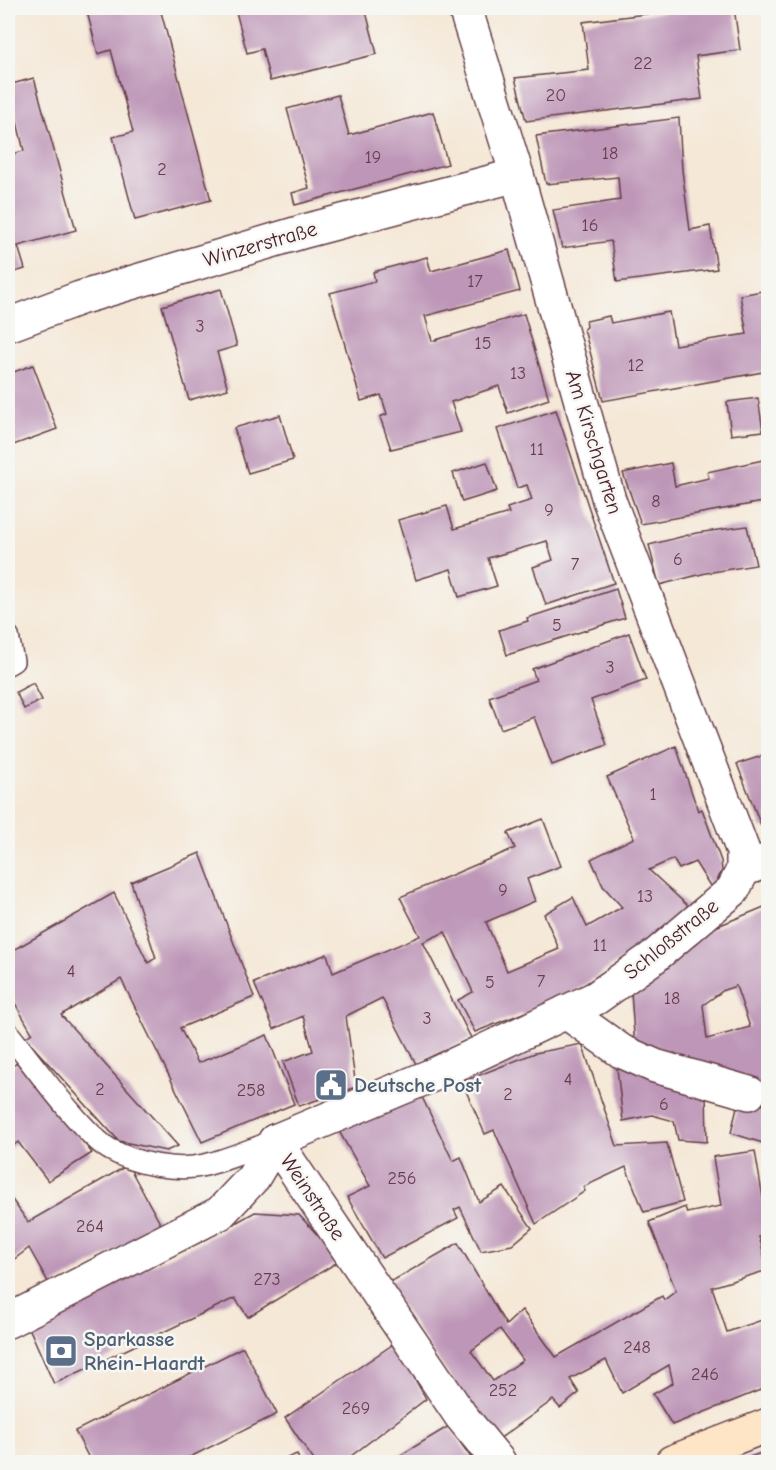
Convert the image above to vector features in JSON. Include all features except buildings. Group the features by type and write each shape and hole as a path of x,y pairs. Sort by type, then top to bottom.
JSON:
{"street":[{"name":"Am Kirschgarten","path":"465,8 517,175 609,500 743,851 756,865"},
{"name":"Winzerstraße","path":"8,325 103,291 305,231 517,175"},
{"name":"Schloßstraße","path":"275,1141 435,1074 596,998 655,956 733,890 756,865"},
{"path":"566,1012 621,1050 655,1066 749,1093"},
{"name":"Weinstraße","path":"8,1321 220,1213 253,1178 275,1141 461,1416 499,1462"},
{"path":"672,1462 768,1425"}],"lane":[{"path":"8,636 13,661 8,664"},
{"path":"8,1033 88,1130 110,1150 136,1160 173,1166 204,1165 275,1141"}],"place":[{"name":"Deutsche Post","path":"331,1085"},
{"name":"Sparkasse Rhein-Haardt","path":"61,1351"}]}
